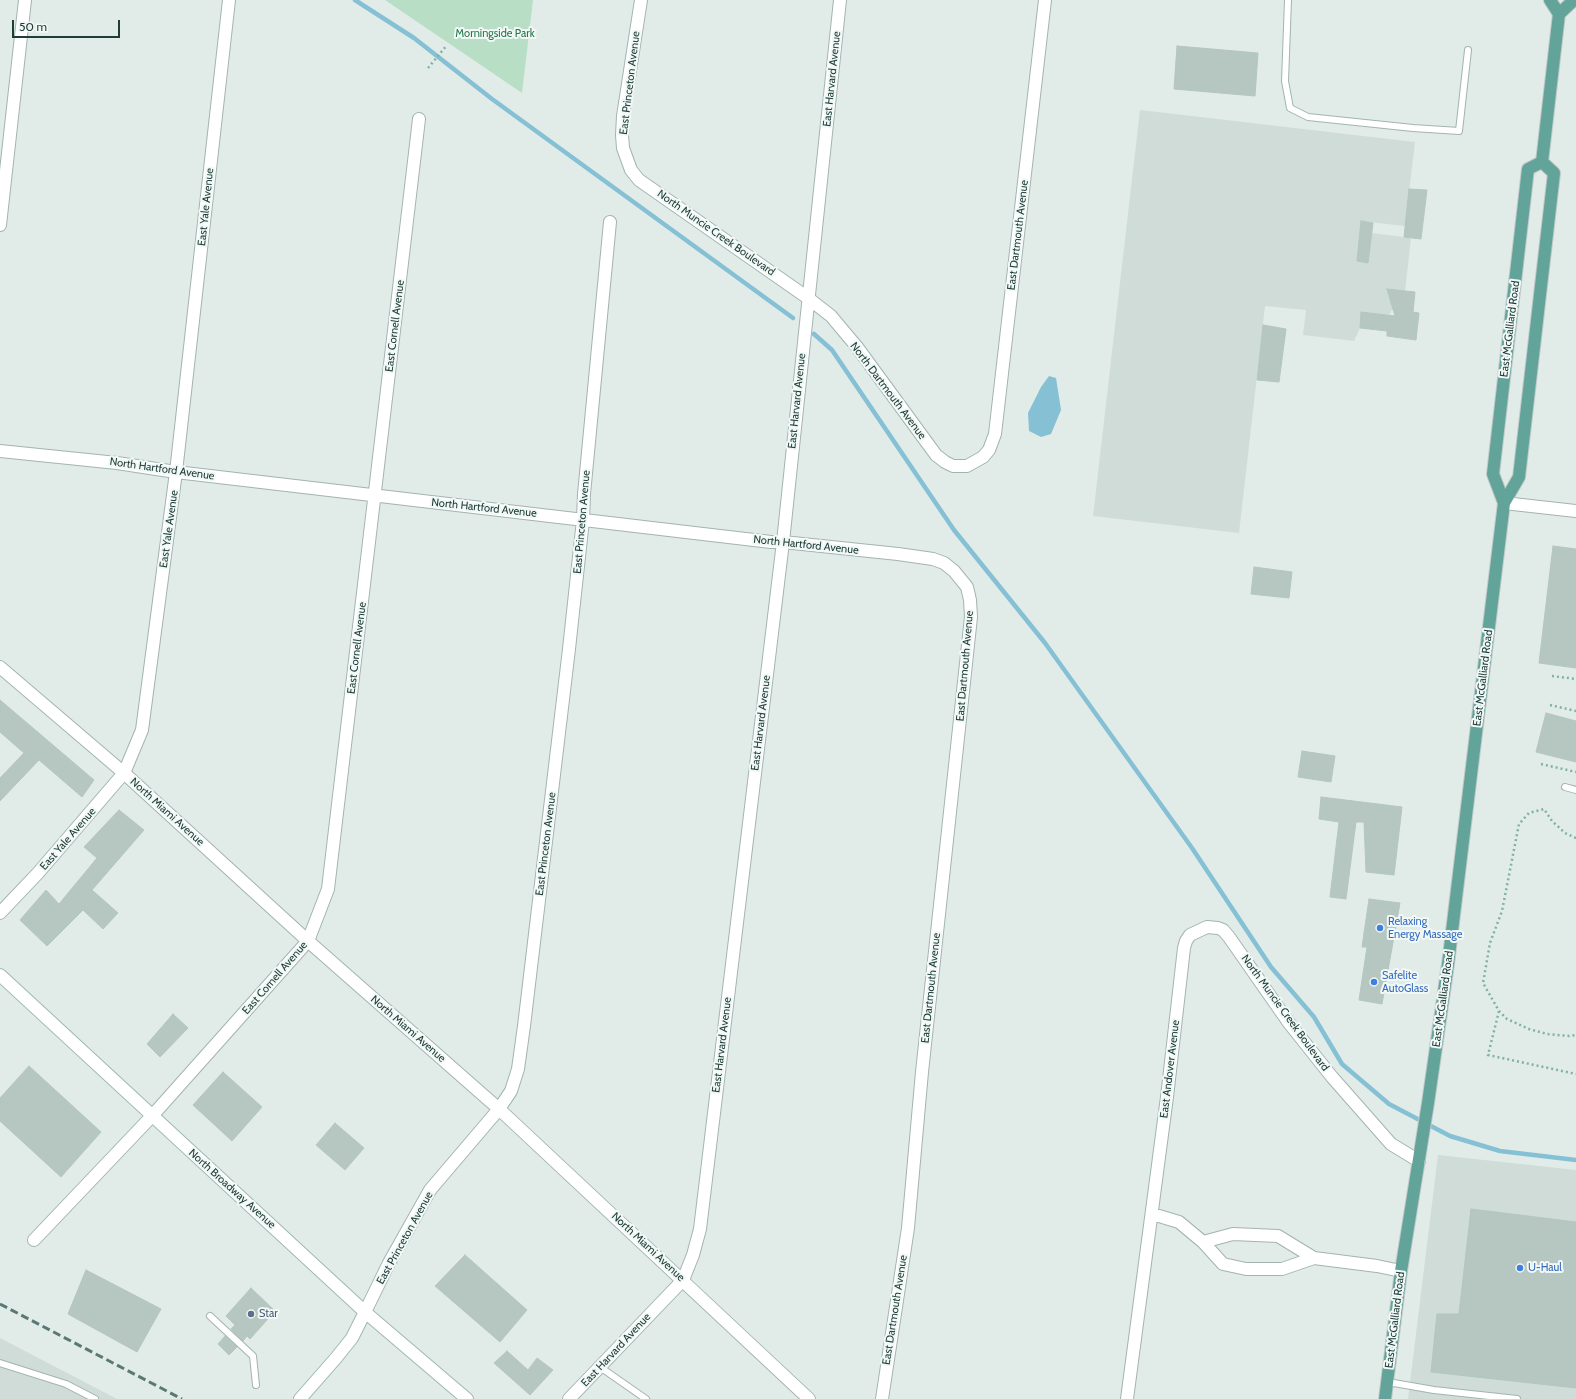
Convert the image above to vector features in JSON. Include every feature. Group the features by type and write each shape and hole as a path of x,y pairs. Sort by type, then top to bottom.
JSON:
{"main road":[{"path":"1542,162 1559,14 1550,0"},
{"path":"1559,14 1574,0"},
{"name":"East McGalliard Road","path":"1385,1399 1401,1271 1422,1144 1448,964 1504,503 1519,477 1554,173 1542,162 1528,169 1493,474 1504,503"}],"street":[{"path":"0,225 25,0"},
{"name":"East Yale Avenue","path":"0,913 38,873 124,773 142,730 176,472 229,0"},
{"name":"East Princeton Avenue","path":"628,165 623,148 623,116 641,0"},
{"name":"East Harvard Avenue","path":"569,1399 682,1280 693,1255 700,1229 783,542 840,0"},
{"name":"East Dartmouth Avenue","path":"975,463 989,450 995,434 1045,0"},
{"name":"East Cornell Avenue","path":"34,1240 152,1116 308,941 328,889 419,119"},
{"name":"North Muncie Creek Boulevard","path":"628,165 639,180 808,298"},
{"name":"East Princeton Avenue","path":"300,1399 352,1338 389,1263 430,1190 499,1109 511,1091 515,1080 524,1026 569,649 583,520 584,494 610,222"},
{"name":"North Dartmouth Avenue","path":"808,298 831,316 856,347 936,455 953,466 967,466 975,463"},
{"name":"North Hartford Avenue","path":"0,451 118,463 176,472 771,542 898,554 933,559 944,563 961,579"},
{"path":"1504,503 1576,511"},
{"name":"East Dartmouth Avenue","path":"882,1399 908,1228 924,1056 971,617 970,600 966,587 961,579"},
{"name":"North Miami Avenue","path":"0,667 124,773 308,941 499,1109 809,1399"},
{"name":"North Muncie Creek Boulevard","path":"1199,929 1207,927 1218,928 1229,937 1289,1023 1332,1078 1391,1144 1419,1161"},
{"name":"East Andover Avenue","path":"1126,1399 1152,1215 1184,948 1190,934 1199,929"},
{"name":"North Broadway Avenue","path":"0,975 365,1312 467,1399"},
{"path":"1152,1215 1179,1222 1203,1242 1223,1264 1246,1268 1282,1269 1314,1258"},
{"path":"1203,1242 1233,1234 1278,1236 1314,1258 1377,1266 1401,1271"}],"lane":[{"path":"1288,0 1285,81 1290,108 1308,117 1413,128 1459,131 1468,50"},
{"path":"1565,787 1576,790"},
{"path":"210,1316 253,1356 256,1385"},
{"path":"0,1362 66,1384 95,1399"},
{"path":"600,1367 646,1399"},
{"path":"1388,1382 1434,1390 1517,1399"}],"path":[{"path":"428,68 447,45"},
{"path":"1552,676 1576,679"},
{"path":"1550,705 1576,711"},
{"path":"1542,764 1576,772"},
{"path":"1576,838 1565,833 1552,821 1544,809 1529,813 1519,824 1502,911 1490,943 1483,983 1499,1011 1507,1019 1529,1029 1547,1034 1569,1036 1576,1035"},
{"path":"1499,1011 1488,1055 1576,1074"}],"shaded area":[{"path":"1140,110 1415,142 1406,218 1423,220 1422,228 1361,221 1357,261 1368,263 1372,233 1411,238 1405,291 1387,289 1389,296 1409,298 1408,311 1392,310 1389,315 1362,312 1360,328 1354,341 1303,335 1306,310 1265,306 1239,533 1093,516"},
{"path":"1438,1155 1576,1170 1576,1399 1408,1399"},
{"path":"0,1338 117,1399 0,1399"}],"green space":[{"name":"Morningside Park","path":"385,0 533,0 522,93"}],"water":[{"path":"1049,376 1056,378 1061,410 1051,434 1041,437 1029,431 1028,413 1041,387"}],"building":[{"path":"1177,46 1258,53 1255,96 1174,89"},
{"path":"1409,189 1427,190 1421,239 1404,237"},
{"path":"1361,221 1373,223 1368,263 1357,261"},
{"path":"1387,289 1415,292 1413,312 1419,313 1416,340 1387,336 1387,331 1360,328 1361,312 1395,316"},
{"path":"1263,325 1286,329 1279,382 1257,380"},
{"path":"1553,546 1576,549 1576,668 1539,663"},
{"path":"1254,567 1292,572 1289,598 1251,594"},
{"path":"0,700 94,780 82,797 39,760 0,801 0,778 24,753 0,732"},
{"path":"1546,713 1576,721 1576,762 1536,752"},
{"path":"1302,751 1335,756 1331,782 1298,777"},
{"path":"1321,797 1402,807 1394,875 1366,872 1364,822 1356,822 1346,899 1330,897 1339,822 1319,819"},
{"path":"119,810 144,830 92,890 118,913 103,929 83,910 47,946 20,920 46,890 59,904 97,858 84,847"},
{"path":"1369,899 1400,903 1382,1004 1359,1000 1367,947 1362,947"},
{"path":"173,1014 188,1028 160,1057 147,1044"},
{"path":"29,1066 101,1132 61,1177 0,1121 0,1098"},
{"path":"223,1072 262,1107 232,1141 193,1105"},
{"path":"335,1123 364,1148 345,1170 316,1145"},
{"name":"U-Haul","path":"1471,1209 1576,1222 1576,1388 1431,1372 1437,1314 1459,1314"},
{"path":"465,1255 527,1310 500,1342 435,1286"},
{"path":"86,1270 161,1309 137,1352 68,1314"},
{"name":"Star","path":"251,1288 275,1311 250,1339 247,1336 243,1341 231,1329 235,1325 226,1316"},
{"path":"225,1336 237,1347 229,1355 218,1344"},
{"path":"507,1351 528,1370 537,1358 553,1370 530,1395 494,1363"}],"waterway":[{"path":"355,0 414,38 492,99 793,318"},
{"path":"814,334 832,350 954,530 1045,643 1192,848 1271,967 1314,1017 1342,1064 1389,1104 1450,1136 1500,1151 1576,1160"}],"railway":[{"path":"0,1304 182,1399"}],"place":[{"name":"Relaxing Energy Massage","path":"1380,928"},
{"name":"Safelite AutoGlass","path":"1374,982"},
{"name":"U-Haul","path":"1520,1268"},
{"name":"Star","path":"251,1314"}]}
